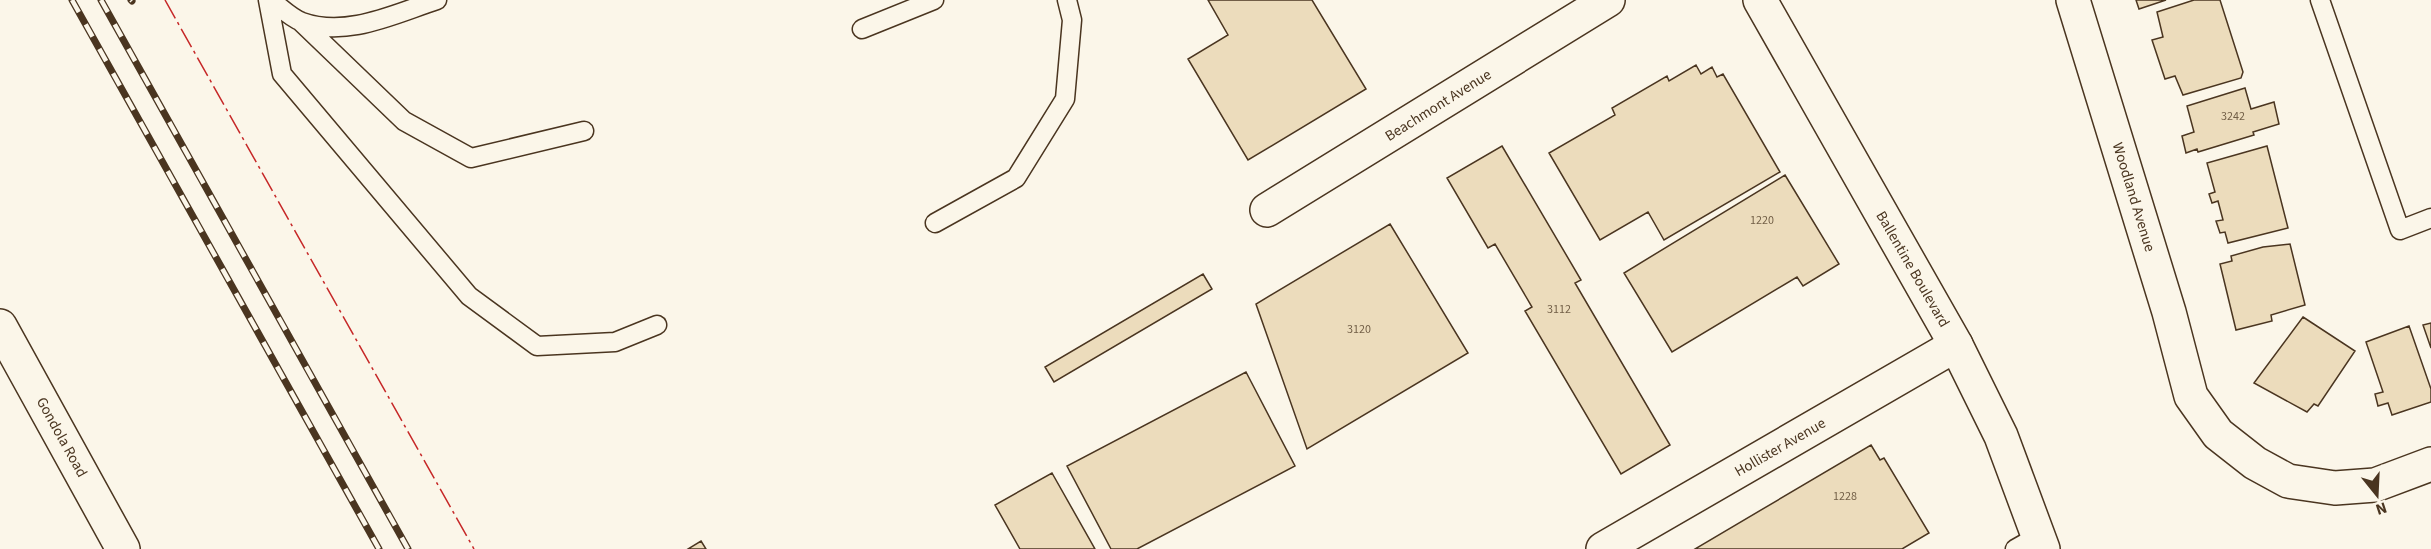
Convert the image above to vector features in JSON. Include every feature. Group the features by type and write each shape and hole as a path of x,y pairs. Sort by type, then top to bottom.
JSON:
{"street":[{"name":"Beachmont Avenue","path":"1267,210 1608,0"},
{"name":"Ballentine Boulevard","path":"1760,0 1956,345 2001,436 2032,545"},
{"name":"Woodland Avenue","path":"2073,0 2169,312 2191,396 2218,434 2255,463 2288,481 2335,488 2374,485 2431,464"},
{"name":"Gondola Road","path":"3,338 123,549"},
{"name":"Hollister Avenue","path":"1603,549 1956,345"}],"lane":[{"path":"269,0 300,21 404,121 471,158 584,131"},
{"path":"269,0 282,74 469,296 537,346 615,342 657,325"},
{"path":"300,21 321,26 358,27 437,0"},
{"path":"862,29 933,0"},
{"path":"935,223 1016,178 1065,99 1072,20 1067,0"},
{"path":"2320,0 2400,230 2431,218"}],"building":[{"path":"1208,0 1312,0 1366,89 1248,160 1188,59 1228,35"},
{"path":"2136,0 2166,0 2139,9"},
{"path":"2194,0 2220,0 2243,72 2241,78 2183,95 2175,76 2165,79 2152,40 2163,37 2157,12"},
{"path":"1696,65 1701,74 1712,67 1717,77 1723,74 1780,172 1664,240 1648,212 1600,240 1549,153 1615,115 1612,108 1667,76 1669,81"},
{"path":"2245,88 2251,109 2274,102 2279,124 2253,132 2254,135 2198,152 2197,149 2186,153 2182,136 2194,132 2187,106"},
{"path":"1502,146 1581,280 1575,283 1670,445 1621,474 1525,311 1532,307 1495,244 1488,248 1447,178"},
{"path":"2267,146 2288,228 2228,243 2225,232 2220,233 2216,221 2223,220 2218,201 2212,203 2209,194 2215,192 2207,163"},
{"path":"1785,175 1839,264 1803,286 1797,277 1672,352 1624,273"},
{"path":"1390,224 1468,353 1307,449 1256,304"},
{"path":"2290,244 2305,305 2271,315 2272,321 2236,330 2220,264 2232,261 2231,256 2263,247"},
{"path":"1203,274 1212,289 1054,382 1045,367"},
{"path":"2303,317 2355,351 2318,406 2314,404 2307,412 2254,383"},
{"path":"2431,323 2431,348 2423,325"},
{"path":"2409,326 2431,389 2431,402 2392,415 2388,403 2378,406 2375,394 2383,392 2366,342"},
{"path":"1246,372 1295,466 1137,549 1111,549 1067,466"},
{"path":"1871,445 1880,460 1884,458 1929,533 1902,549 1695,549"},
{"path":"1052,473 1095,549 1020,549 995,505"},
{"path":"701,541 706,549 688,549"}],"railway":[{"path":"72,0 379,549"},
{"path":"101,0 408,549"}],"power":[{"path":"165,0 474,549"}]}
